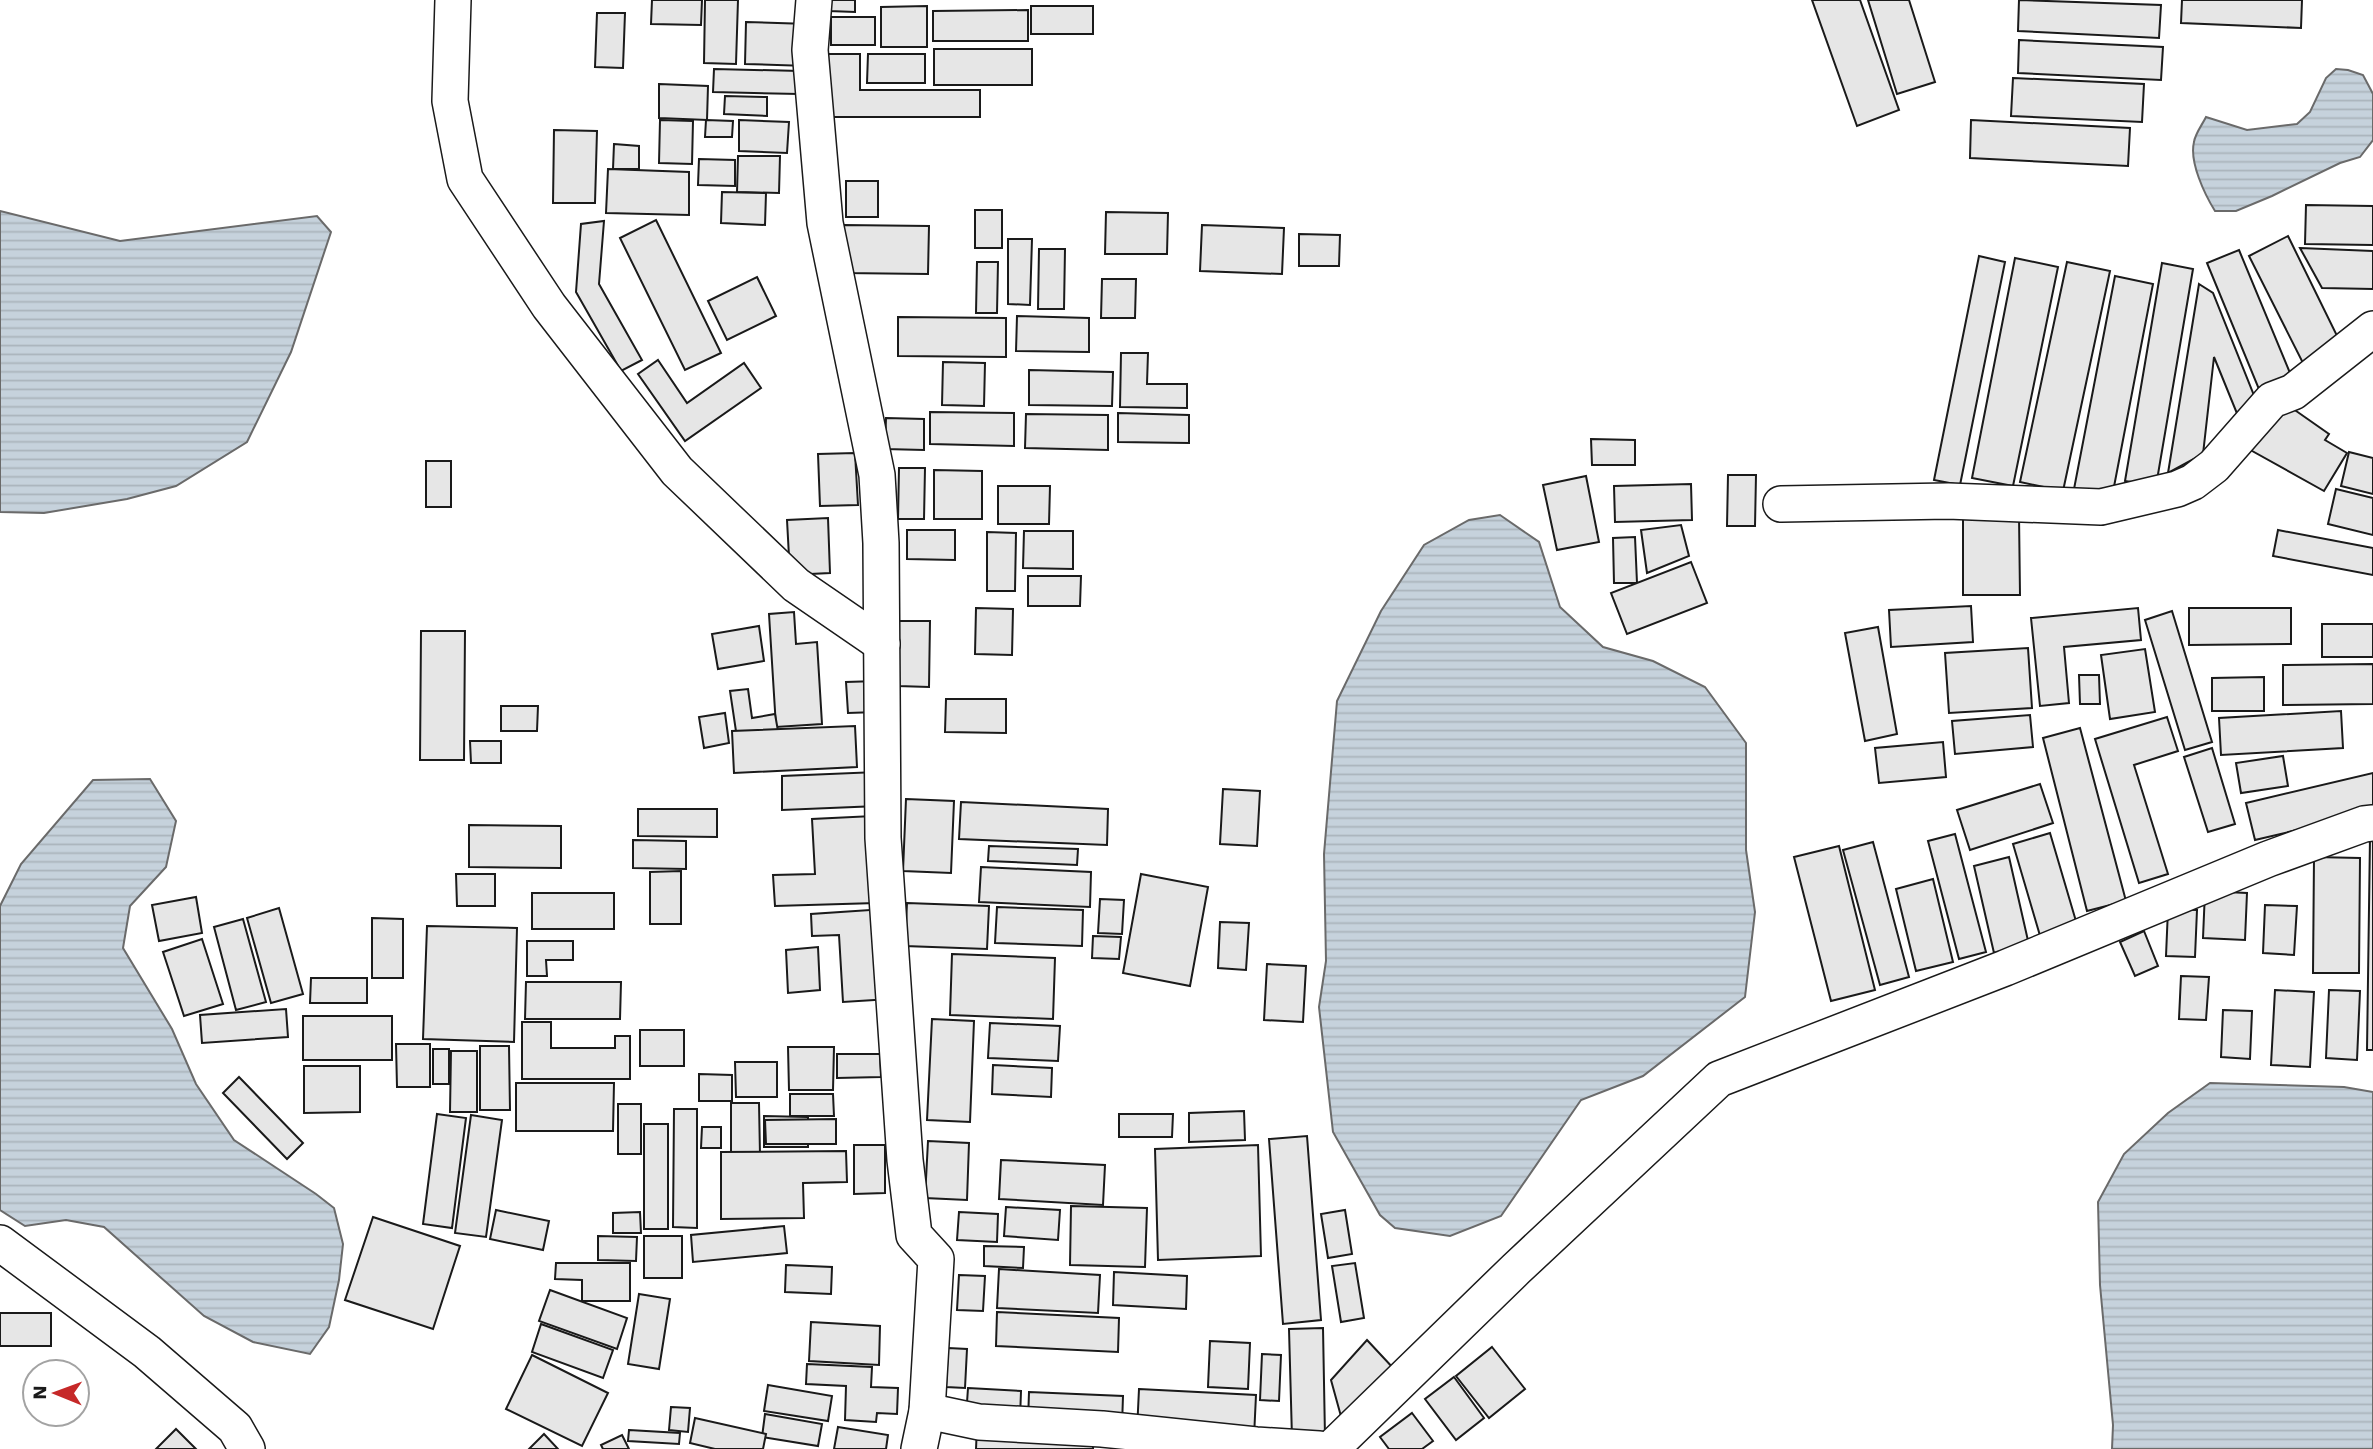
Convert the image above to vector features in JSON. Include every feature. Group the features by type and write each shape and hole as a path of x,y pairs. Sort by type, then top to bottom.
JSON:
{"street":[{"path":"453,0 450,102 465,179 549,306 677,471 796,585 882,645"},
{"path":"814,0 810,50 825,223 877,475 881,543 883,838 905,1160 915,1235 936,1259 928,1411 919,1449"},
{"path":"1781,504 1948,501 2101,507 2177,489 2193,482 2214,466 2272,400 2293,392 2373,329"},
{"path":"1331,1449 1516,1269 1719,1079 2005,968 2269,859 2373,823"},
{"path":"0,1243 147,1352 234,1427 247,1449"},
{"path":"928,1411 979,1422 1102,1429 1319,1449"}],"shaded area":[{"path":"2336,69 2363,75 2373,94 2373,140 2360,157 2340,163 2236,211 2215,211 2196,168 2193,150 2197,133 2206,117 2247,130 2297,124 2310,112 2326,78"},
{"path":"0,211 120,241 317,216 331,232 291,352 247,442 176,486 127,499 44,513 0,512"},
{"path":"1500,515 1539,542 1560,607 1603,647 1653,661 1705,687 1746,743 1746,850 1755,912 1745,997 1643,1076 1581,1100 1501,1216 1450,1236 1395,1228 1380,1215 1333,1132 1319,1007 1326,961 1324,854 1337,701 1381,611 1424,545 1469,520"},
{"path":"150,779 176,821 166,867 130,906 123,948 172,1029 196,1084 234,1140 334,1208 343,1244 339,1280 329,1327 310,1354 253,1342 204,1316 104,1227 66,1220 25,1226 0,1210 0,906 21,864 93,780"},
{"path":"2210,1083 2344,1087 2373,1092 2373,1449 2112,1449 2113,1425 2100,1285 2098,1202 2124,1154 2168,1113"}],"building":[{"path":"652,0 702,0 701,25 651,24"},
{"path":"705,0 738,0 736,64 704,63"},
{"path":"829,0 855,0 855,12 829,11"},
{"path":"1812,0 1860,0 1899,110 1857,126"},
{"path":"1868,0 1909,0 1935,82 1897,94"},
{"path":"2019,0 2161,5 2159,38 2018,31"},
{"path":"2182,0 2302,0 2301,28 2181,23"},
{"path":"927,6 927,47 881,47 881,7"},
{"path":"1031,6 1093,6 1093,34 1031,34"},
{"path":"1028,10 1028,41 933,41 933,11"},
{"path":"597,13 625,13 623,68 595,67"},
{"path":"831,17 875,17 875,45 831,45"},
{"path":"746,22 808,24 807,66 745,64"},
{"path":"2019,40 2163,47 2161,80 2018,73"},
{"path":"934,49 1032,49 1032,85 934,85"},
{"path":"826,54 860,54 860,90 980,90 980,117 827,117"},
{"path":"868,54 925,54 925,83 867,83"},
{"path":"714,69 800,71 799,94 713,92"},
{"path":"2013,78 2144,84 2142,122 2011,116"},
{"path":"659,84 708,86 707,120 659,118"},
{"path":"725,96 767,97 767,116 724,114"},
{"path":"660,120 693,121 692,164 659,163"},
{"path":"706,120 733,121 732,137 705,137"},
{"path":"739,120 789,122 787,153 739,151"},
{"path":"1971,120 2130,128 2128,166 1970,158"},
{"path":"554,130 597,131 595,203 553,203"},
{"path":"614,144 639,146 639,169 613,169"},
{"path":"738,156 780,156 779,193 737,192"},
{"path":"699,159 735,160 735,186 698,185"},
{"path":"608,169 689,172 689,215 606,213"},
{"path":"846,181 878,181 878,217 846,217"},
{"path":"722,192 766,193 765,225 721,223"},
{"path":"2306,205 2373,206 2373,245 2305,244"},
{"path":"975,210 1002,210 1002,248 975,248"},
{"path":"1106,212 1168,213 1167,254 1105,254"},
{"path":"656,220 721,353 685,370 620,238"},
{"path":"604,221 599,284 642,360 621,371 576,292 581,224"},
{"path":"843,225 929,226 928,274 843,273"},
{"path":"1202,225 1284,228 1282,274 1200,271"},
{"path":"1299,234 1340,235 1339,266 1299,266"},
{"path":"2288,236 2344,350 2306,369 2249,256"},
{"path":"1008,239 1032,239 1030,305 1008,304"},
{"path":"2300,248 2373,251 2373,289 2322,288"},
{"path":"1039,249 1065,249 1064,309 1038,309"},
{"path":"2239,250 2295,385 2263,399 2207,263"},
{"path":"1979,256 2005,262 1960,485 1934,480"},
{"path":"2015,258 2058,267 2013,486 1972,478"},
{"path":"977,262 998,262 997,313 976,313"},
{"path":"2067,262 2110,271 2063,491 2020,482"},
{"path":"2162,263 2193,269 2156,486 2125,481"},
{"path":"2115,276 2153,284 2112,497 2074,489"},
{"path":"757,277 776,316 727,340 708,301"},
{"path":"1102,279 1136,279 1135,318 1101,318"},
{"path":"2199,284 2213,293 2259,408 2238,416 2214,357 2203,454 2168,473"},
{"path":"1017,316 1089,318 1089,352 1016,351"},
{"path":"898,317 1006,318 1006,357 898,356"},
{"path":"1121,353 1148,353 1147,384 1187,384 1187,408 1120,407"},
{"path":"658,360 687,403 744,363 761,388 685,441 638,374"},
{"path":"943,362 985,363 984,406 942,405"},
{"path":"1029,370 1113,372 1112,406 1029,405"},
{"path":"2279,399 2329,434 2325,440 2347,453 2324,491 2245,447"},
{"path":"930,412 1014,413 1014,446 930,444"},
{"path":"1118,413 1189,415 1189,443 1118,442"},
{"path":"1026,414 1108,415 1108,450 1025,448"},
{"path":"886,418 924,419 924,450 885,449"},
{"path":"1591,439 1635,440 1635,465 1592,465"},
{"path":"2349,452 2373,458 2373,494 2341,486"},
{"path":"855,453 858,505 820,506 818,454"},
{"path":"426,461 451,461 451,507 426,507"},
{"path":"899,468 925,468 924,519 898,519"},
{"path":"934,470 982,471 982,519 934,519"},
{"path":"1728,475 1756,475 1755,526 1727,526"},
{"path":"1586,476 1599,542 1557,550 1543,485"},
{"path":"1691,484 1692,520 1615,522 1614,486"},
{"path":"998,486 1050,486 1049,524 998,524"},
{"path":"2336,489 2373,498 2373,535 2328,524"},
{"path":"1963,515 2019,515 2020,595 1963,595"},
{"path":"828,518 830,573 790,575 787,520"},
{"path":"1681,525 1689,556 1647,573 1641,530"},
{"path":"907,530 955,530 955,560 907,559"},
{"path":"2278,530 2373,548 2373,575 2273,556"},
{"path":"1024,531 1073,531 1073,569 1023,568"},
{"path":"987,532 1016,533 1015,591 987,591"},
{"path":"1635,537 1637,583 1614,583 1613,538"},
{"path":"1691,562 1707,603 1627,634 1611,593"},
{"path":"1028,576 1081,576 1080,606 1028,606"},
{"path":"1971,606 1973,642 1891,647 1889,610"},
{"path":"976,608 1013,609 1012,655 975,654"},
{"path":"2138,608 2141,640 2064,647 2069,703 2040,706 2031,618"},
{"path":"2189,608 2291,608 2291,644 2189,645"},
{"path":"2172,611 2212,742 2185,750 2145,620"},
{"path":"794,612 796,644 817,642 822,724 776,727 769,614"},
{"path":"898,621 930,621 929,687 898,686"},
{"path":"2322,624 2373,624 2373,657 2322,657"},
{"path":"759,626 764,661 718,669 712,634"},
{"path":"1878,627 1897,734 1865,741 1845,633"},
{"path":"421,631 465,631 464,760 420,760"},
{"path":"2028,648 2032,708 1949,713 1945,653"},
{"path":"2145,649 2155,712 2110,719 2101,655"},
{"path":"2373,664 2373,704 2283,705 2283,665"},
{"path":"2079,675 2099,675 2100,704 2080,704"},
{"path":"2264,677 2264,711 2212,711 2212,678"},
{"path":"877,681 877,712 848,713 846,682"},
{"path":"748,689 752,718 775,714 778,731 737,738 730,691"},
{"path":"946,699 1006,699 1006,733 945,732"},
{"path":"501,706 538,706 537,731 501,731"},
{"path":"2341,711 2343,748 2221,755 2219,718"},
{"path":"725,713 729,743 704,748 699,717"},
{"path":"2030,715 2033,747 1955,754 1952,721"},
{"path":"2167,717 2178,751 2134,765 2168,874 2139,883 2095,739"},
{"path":"855,726 857,767 734,773 732,731"},
{"path":"2080,728 2126,901 2087,911 2043,738"},
{"path":"470,741 501,741 501,763 471,763"},
{"path":"1943,742 1946,777 1879,783 1875,748"},
{"path":"2212,748 2235,824 2208,832 2184,757"},
{"path":"2283,756 2288,786 2241,793 2236,763"},
{"path":"877,772 878,806 782,810 782,776"},
{"path":"2373,773 2373,812 2255,840 2246,803"},
{"path":"2040,784 2053,823 1970,850 1957,810"},
{"path":"1223,789 1260,791 1257,846 1220,844"},
{"path":"906,799 954,801 951,873 903,871"},
{"path":"961,802 1108,809 1107,845 959,839"},
{"path":"638,809 717,809 717,837 638,836"},
{"path":"873,816 876,903 775,906 773,875 815,874 812,819"},
{"path":"469,825 561,826 561,868 469,867"},
{"path":"2050,833 2078,928 2041,939 2013,844"},
{"path":"1955,834 1986,952 1959,959 1928,841"},
{"path":"2370,837 2373,837 2373,1050 2367,1050"},
{"path":"633,840 686,841 686,869 633,868"},
{"path":"1873,842 1909,977 1880,985 1843,850"},
{"path":"989,846 1078,849 1077,865 988,861"},
{"path":"1839,846 1875,990 1831,1001 1794,857"},
{"path":"2009,857 2029,945 1994,953 1974,866"},
{"path":"2314,857 2360,858 2359,973 2313,973"},
{"path":"981,867 1091,872 1090,907 979,902"},
{"path":"681,871 681,924 650,924 650,872"},
{"path":"456,874 495,874 495,906 457,906"},
{"path":"1141,874 1208,887 1190,986 1123,973"},
{"path":"1933,879 1953,962 1916,971 1896,889"},
{"path":"2205,891 2247,893 2245,940 2203,938"},
{"path":"532,893 614,893 614,929 532,929"},
{"path":"196,897 202,933 159,941 152,905"},
{"path":"1100,899 1124,900 1122,934 1098,933"},
{"path":"907,903 989,906 987,949 905,946"},
{"path":"2265,905 2297,906 2294,955 2263,953"},
{"path":"997,907 1083,910 1082,946 995,943"},
{"path":"279,908 303,994 271,1003 247,918"},
{"path":"885,909 890,999 843,1002 839,935 812,936 811,914"},
{"path":"2168,909 2197,910 2195,957 2166,956"},
{"path":"372,918 403,919 403,978 372,978"},
{"path":"243,919 266,1002 236,1010 214,927"},
{"path":"1220,922 1249,923 1246,970 1218,968"},
{"path":"427,926 517,928 514,1042 423,1039"},
{"path":"2144,931 2158,966 2135,976 2120,942"},
{"path":"1093,936 1121,937 1119,959 1092,958"},
{"path":"202,939 223,1004 184,1016 163,952"},
{"path":"527,941 573,941 573,960 546,960 547,976 527,976"},
{"path":"818,947 820,990 788,993 786,950"},
{"path":"952,954 1055,958 1053,1019 950,1015"},
{"path":"1267,964 1306,966 1303,1022 1264,1020"},
{"path":"2181,976 2209,977 2206,1020 2179,1019"},
{"path":"311,978 367,978 367,1003 310,1003"},
{"path":"526,982 621,982 620,1019 525,1019"},
{"path":"2275,990 2314,992 2310,1067 2271,1065"},
{"path":"2329,990 2360,991 2357,1060 2326,1058"},
{"path":"286,1009 288,1037 202,1043 200,1015"},
{"path":"2223,1010 2252,1011 2250,1059 2221,1057"},
{"path":"303,1016 392,1016 392,1060 303,1060"},
{"path":"932,1019 974,1021 970,1122 927,1120"},
{"path":"522,1022 551,1022 551,1048 615,1048 615,1036 630,1036 630,1079 522,1079"},
{"path":"990,1023 1060,1026 1058,1061 988,1058"},
{"path":"640,1030 684,1030 684,1066 640,1066"},
{"path":"396,1044 430,1044 430,1087 397,1087"},
{"path":"480,1046 509,1046 510,1110 480,1110"},
{"path":"788,1047 834,1047 833,1090 789,1090"},
{"path":"433,1049 449,1049 449,1084 433,1084"},
{"path":"451,1051 477,1051 477,1112 450,1112"},
{"path":"837,1054 880,1054 881,1077 837,1078"},
{"path":"735,1062 777,1062 777,1097 736,1097"},
{"path":"993,1065 1052,1068 1051,1097 992,1094"},
{"path":"304,1066 360,1066 360,1112 304,1113"},
{"path":"699,1074 732,1075 732,1101 699,1101"},
{"path":"239,1077 303,1143 287,1159 223,1093"},
{"path":"516,1083 614,1083 613,1131 516,1131"},
{"path":"790,1094 833,1094 834,1116 790,1116"},
{"path":"731,1103 759,1103 760,1155 731,1155"},
{"path":"618,1104 641,1104 641,1154 618,1154"},
{"path":"674,1109 697,1109 697,1228 673,1227"},
{"path":"1244,1111 1245,1140 1189,1142 1189,1113"},
{"path":"437,1114 466,1118 452,1228 423,1224"},
{"path":"1119,1114 1173,1114 1172,1137 1119,1137"},
{"path":"471,1115 502,1120 486,1237 455,1233"},
{"path":"764,1116 808,1117 808,1147 764,1147"},
{"path":"836,1119 836,1144 766,1144 765,1120"},
{"path":"644,1124 668,1124 668,1229 644,1229"},
{"path":"702,1127 721,1127 721,1148 701,1148"},
{"path":"1307,1136 1321,1320 1283,1324 1269,1139"},
{"path":"928,1141 969,1143 967,1200 925,1198"},
{"path":"854,1145 885,1145 885,1193 854,1194"},
{"path":"1258,1145 1261,1256 1158,1260 1155,1149"},
{"path":"846,1151 847,1182 803,1183 804,1218 721,1219 721,1152"},
{"path":"1001,1160 1105,1165 1103,1205 999,1199"},
{"path":"1071,1206 1147,1208 1145,1267 1070,1265"},
{"path":"1006,1207 1060,1210 1058,1240 1004,1236"},
{"path":"496,1210 549,1221 543,1250 490,1239"},
{"path":"1345,1210 1352,1254 1328,1258 1321,1214"},
{"path":"640,1212 641,1233 613,1233 613,1213"},
{"path":"959,1212 998,1214 997,1242 957,1240"},
{"path":"373,1217 460,1246 433,1329 345,1300"},
{"path":"784,1226 787,1253 693,1262 691,1235"},
{"path":"598,1236 637,1237 636,1261 598,1260"},
{"path":"644,1236 682,1236 682,1278 644,1278"},
{"path":"984,1246 1024,1247 1023,1268 984,1266"},
{"path":"556,1263 630,1263 630,1301 582,1301 582,1280 555,1279"},
{"path":"1355,1263 1364,1318 1341,1322 1332,1266"},
{"path":"786,1265 832,1267 831,1294 785,1292"},
{"path":"999,1269 1100,1275 1098,1313 997,1308"},
{"path":"1114,1272 1187,1276 1186,1309 1113,1305"},
{"path":"959,1275 985,1276 983,1311 957,1310"},
{"path":"550,1290 627,1318 617,1349 539,1321"},
{"path":"639,1294 670,1299 659,1369 628,1364"},
{"path":"997,1312 1119,1318 1118,1352 996,1346"},
{"path":"0,1313 51,1313 51,1346 0,1346"},
{"path":"811,1322 880,1326 879,1365 809,1361"},
{"path":"541,1324 613,1350 603,1378 532,1352"},
{"path":"1323,1328 1325,1437 1292,1438 1289,1329"},
{"path":"1367,1340 1395,1370 1342,1420 1331,1380"},
{"path":"1210,1341 1250,1343 1248,1389 1208,1387"},
{"path":"1492,1347 1525,1389 1489,1418 1456,1376"},
{"path":"948,1348 967,1349 965,1388 946,1387"},
{"path":"1262,1354 1281,1355 1279,1401 1260,1400"},
{"path":"532,1355 608,1393 582,1446 506,1409"},
{"path":"807,1364 872,1367 871,1387 898,1388 897,1414 877,1413 876,1422 845,1420 846,1386 806,1384"},
{"path":"1454,1377 1484,1418 1456,1440 1425,1399"},
{"path":"768,1385 832,1396 828,1421 764,1411"},
{"path":"968,1388 1021,1391 1020,1419 966,1417"},
{"path":"1139,1389 1256,1395 1254,1437 1137,1431"},
{"path":"1029,1392 1123,1396 1122,1426 1028,1422"},
{"path":"671,1407 690,1408 688,1432 669,1430"},
{"path":"1412,1413 1433,1441 1422,1449 1389,1449 1380,1437"},
{"path":"765,1414 822,1424 818,1446 762,1437"},
{"path":"695,1418 766,1434 763,1449 715,1449 690,1443"},
{"path":"977,1426 1094,1431 1093,1449 976,1449"},
{"path":"838,1427 888,1435 886,1449 834,1449"},
{"path":"176,1429 196,1449 156,1449"},
{"path":"629,1430 680,1433 679,1444 628,1441"},
{"path":"544,1434 558,1449 529,1449"},
{"path":"622,1435 629,1449 603,1449 601,1445"}]}
